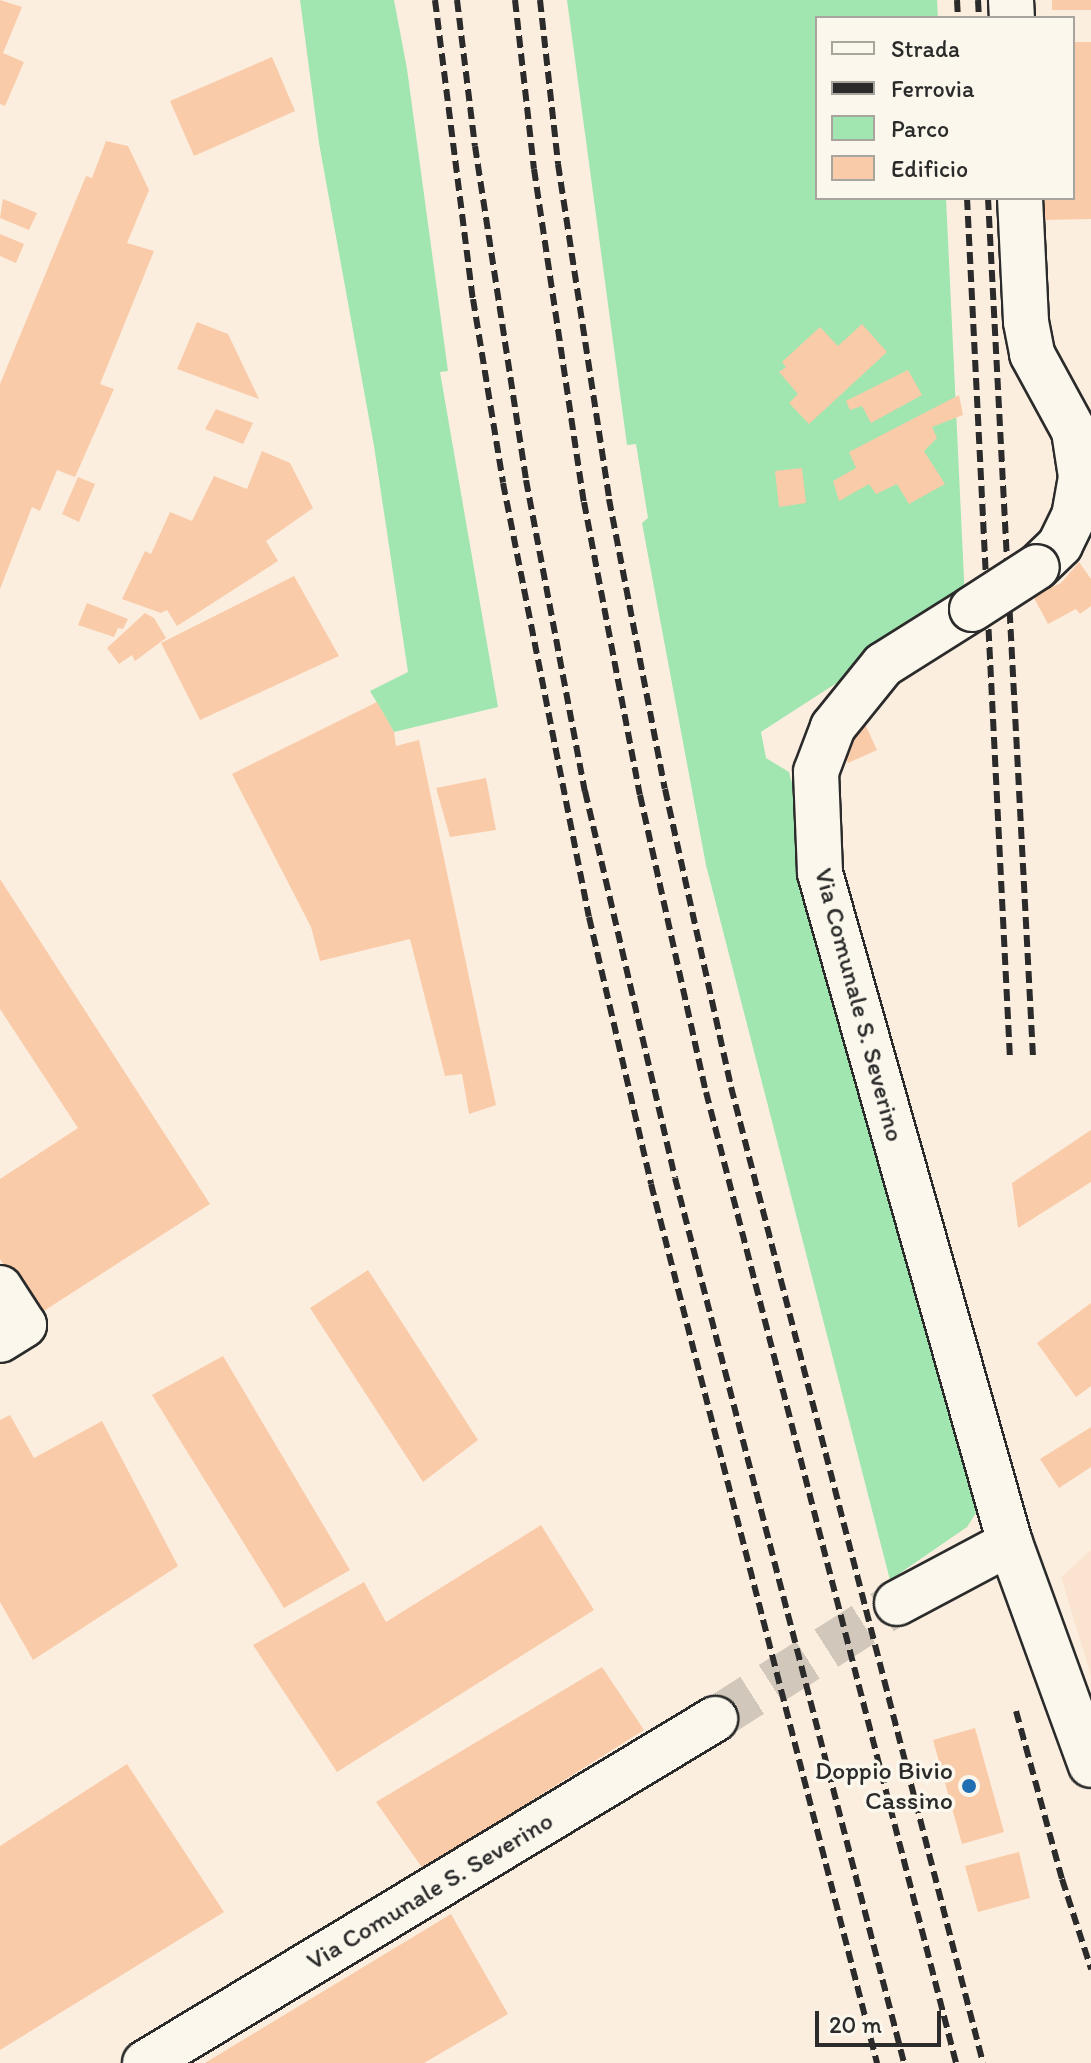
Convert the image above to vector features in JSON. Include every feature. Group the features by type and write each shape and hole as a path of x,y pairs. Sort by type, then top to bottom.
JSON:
{"street":[{"name":"Via Comunale S. Severino","path":"1020,200 1026,322 1032,354 1074,431 1081,477 1074,516 1060,545 1037,567 883,665 833,727 816,772 817,815 820,873 1010,1543 1091,1765"},
{"path":"0,1288 24,1325 0,1340"},
{"path":"897,1603 1010,1543"},
{"name":"Via Comunale S. Severino","path":"145,2063 715,1719"}],"shaded area":[{"path":"1091,1550 1091,1676 1061,1577"}],"green space":[{"path":"300,0 394,0 407,69 448,371 440,372 498,707 394,732 370,691 408,672 374,446 319,143"},
{"path":"567,0 937,0 938,16 815,16 815,200 946,200 965,600 761,732 766,758 789,772 898,1183 978,1510 967,1527 890,1580 706,865 642,523 648,518 636,444 627,445"}],"building":[{"path":"0,0 22,7 3,53 24,62 5,106 0,104"},
{"path":"1052,0 1091,0 1091,10 1052,10"},
{"path":"1075,42 1091,42 1091,219 1044,220 1043,200 1075,200"},
{"path":"272,57 295,111 194,156 170,101"},
{"path":"106,141 128,146 149,190 127,243 154,251 100,384 114,389 75,477 57,470 40,511 32,507 0,589 0,384 86,176 92,178"},
{"path":"3,199 37,213 29,230 0,218"},
{"path":"0,234 24,244 16,263 0,256"},
{"path":"197,322 228,334 259,399 177,369"},
{"path":"862,324 887,352 809,424 789,403 798,394 779,372 786,367 782,362 820,327 838,346"},
{"path":"908,370 922,395 871,423 862,406 850,410 846,401"},
{"path":"959,395 963,415 932,427 937,438 924,451 945,484 909,504 897,484 876,494 869,484 839,501 833,481 856,468 849,452"},
{"path":"216,409 253,423 243,444 205,429"},
{"path":"262,451 290,463 313,508 266,541 278,561 177,626 167,610 161,613 122,599 145,551 151,554 170,512 192,521 214,476 247,489"},
{"path":"802,468 806,503 779,507 775,471"},
{"path":"78,477 95,484 79,522 62,514"},
{"path":"1079,562 1091,579 1091,606 1080,614 1076,609 1048,624 1033,596 1061,583"},
{"path":"294,576 339,656 200,720 161,643"},
{"path":"87,603 128,619 123,629 118,628 114,637 78,625"},
{"path":"145,613 154,618 166,638 135,661 132,655 119,664 107,648"},
{"path":"377,702 394,732 396,746 419,740 496,1105 469,1114 462,1074 445,1076 410,939 320,961 311,927 232,774"},
{"path":"865,724 877,750 848,763 836,737"},
{"path":"486,778 496,830 450,837 436,788"},
{"path":"0,879 210,1204 36,1316 0,1259 0,1179 78,1128 0,1009"},
{"path":"1091,1130 1091,1182 1018,1228 1012,1183"},
{"path":"368,1270 478,1440 423,1482 310,1308"},
{"path":"1091,1303 1091,1386 1076,1397 1037,1343"},
{"path":"223,1356 350,1570 284,1608 152,1395"},
{"path":"10,1415 34,1458 102,1421 178,1566 33,1660 0,1602 0,1420"},
{"path":"1091,1427 1091,1467 1059,1488 1040,1459"},
{"path":"541,1525 594,1610 337,1772 253,1645 364,1582 386,1622"},
{"path":"602,1667 644,1730 423,1869 376,1802"},
{"name":"Doppio Bivio Cassino","path":"975,1728 1004,1832 962,1844 933,1740"},
{"path":"127,1764 224,1912 0,2050 0,1846"},
{"path":"1019,1852 1030,1898 978,1912 965,1866"},
{"path":"451,1914 508,2014 424,2063 205,2063"}],"tunnel":[{"path":"715,1719 897,1603"}],"railway":[{"path":"435,0 473,299 503,483 589,917 651,1184 877,2063"},
{"path":"457,0 475,146 526,480 585,791 675,1178 904,2063"},
{"path":"515,0 534,169 584,502 640,795 706,1092 956,2063"},
{"path":"540,0 558,164 609,499 665,789 731,1087 983,2063"},
{"path":"957,0 958,16"},
{"path":"978,0 979,16"},
{"path":"967,200 1010,1059"},
{"path":"988,200 1033,1057"},
{"path":"1016,1711 1062,1879 1091,1969"}],"place":[{"name":"Doppio Bivio Cassino","path":"969,1786"}]}
